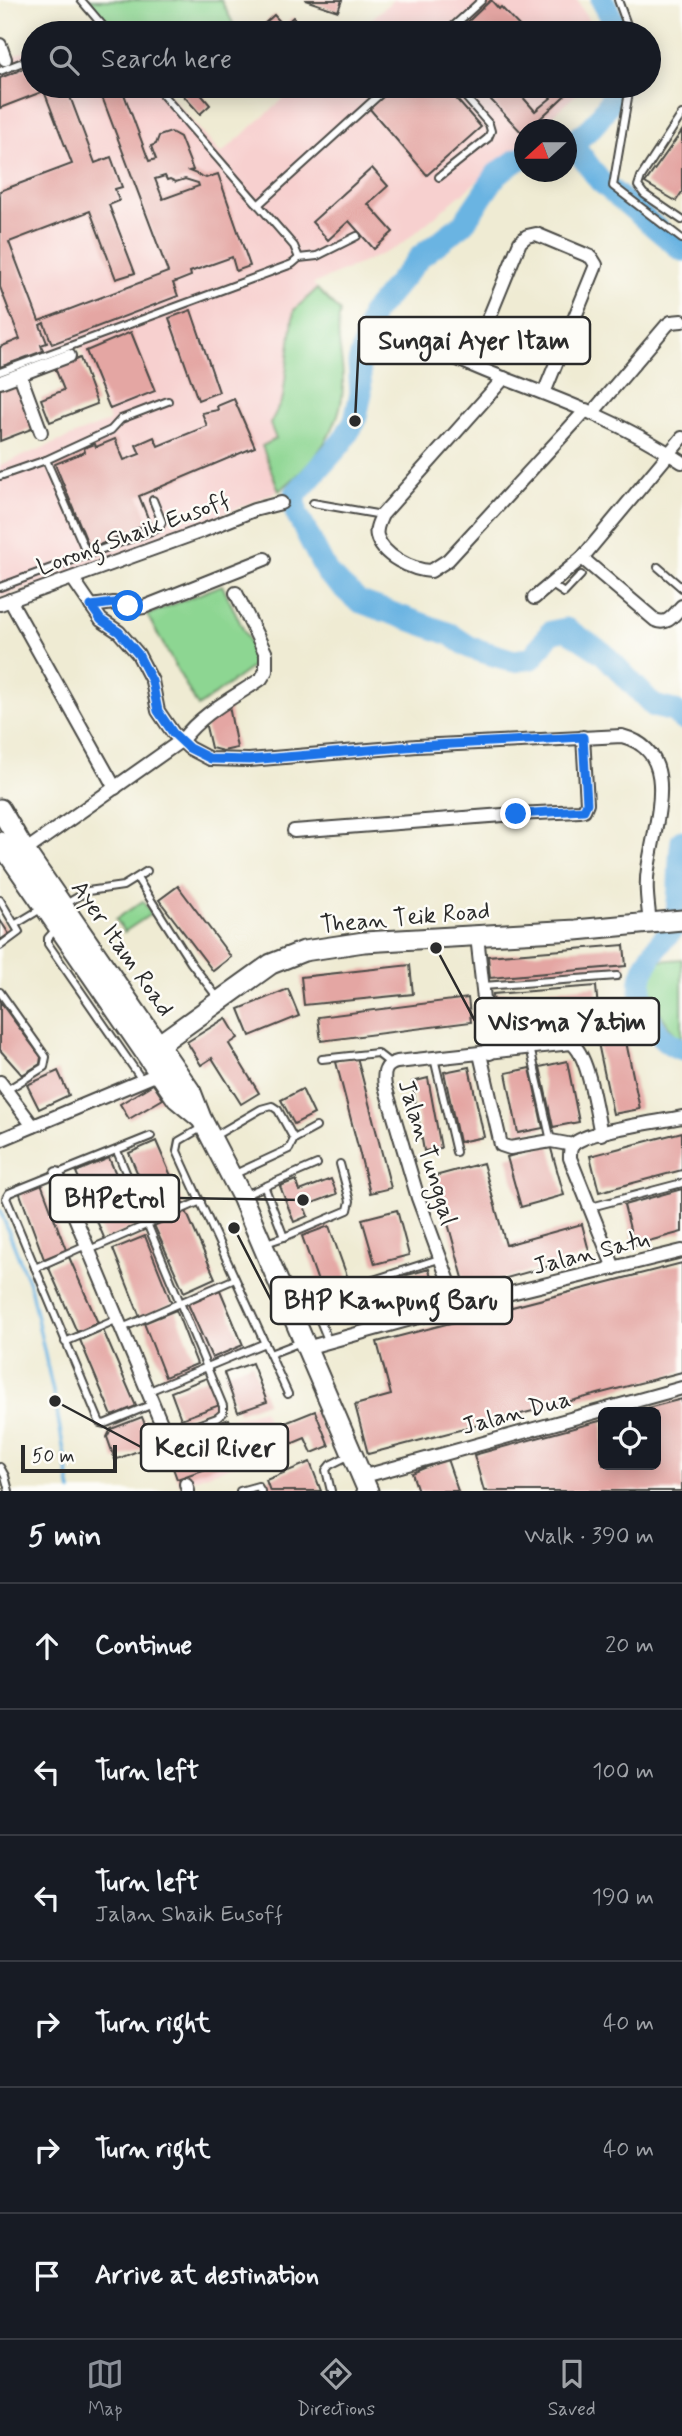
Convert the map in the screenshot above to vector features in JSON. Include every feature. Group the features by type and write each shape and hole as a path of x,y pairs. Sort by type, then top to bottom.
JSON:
{"main road":[{"name":"Ayer Itam Road","path":"0,809 25,850 53,907 73,965 123,1036 153,1049"},
{"name":"Ayer Itam Road","path":"0,842 53,907 153,1049 191,1092 206,1128 242,1197 364,1484"},
{"name":"Thean Teik Road","path":"153,1049 271,964 304,951 364,942 682,920"},
{"name":"Ayer Itam Road","path":"153,1049 152,1077 206,1128"}],"street":[{"path":"0,46 5,66"},
{"path":"470,364 520,242 527,236 536,234 591,257 596,265 544,393"},
{"path":"504,379 382,515 376,529 380,544 396,558 415,568 431,571 448,560 667,325 682,321"},
{"path":"402,334 504,379 589,411 682,461"},
{"path":"0,382 69,356"},
{"path":"20,375 41,432"},
{"path":"534,598 582,558 682,439"},
{"name":"Lorong Shaik Eusoff","path":"5,602 254,510 281,503"},
{"path":"582,558 655,620 668,621 682,606"},
{"path":"91,606 114,603 144,607 265,559"},
{"path":"73,579 101,620 119,632 138,654 152,681 158,711 173,733 189,748 211,759 249,760 417,746 583,737 622,736 646,744 661,761 665,783 648,871 647,899 654,923"},
{"path":"25,850 182,740 207,714 261,679 266,671 266,654 236,593"},
{"path":"5,602 115,788"},
{"path":"294,831 584,810 587,803 583,737"},
{"path":"477,936 485,1054 501,1145 510,1148 551,1141 573,1145"},
{"path":"571,1043 577,1046 584,1061 601,1134"},
{"name":"Jalan Tunggal","path":"458,1306 418,1198 384,1086 384,1073 391,1064 571,1043"},
{"path":"0,1140 152,1077"},
{"path":"3,1086 33,1126"},
{"path":"614,1268 570,1158 573,1145 601,1134 682,1117"},
{"path":"57,1174 161,1423"},
{"name":"Jalan Satu","path":"305,1344 682,1251"},
{"name":"Jalan Dua","path":"364,1484 682,1388"}],"lane":[{"path":"81,0 99,21"},
{"path":"459,21 482,0"},
{"path":"618,0 626,21"},
{"path":"165,98 294,246 299,258"},
{"path":"258,205 375,98"},
{"path":"439,177 488,138 491,131 489,124 466,98"},
{"path":"628,98 613,186 682,239"},
{"path":"682,114 641,177 638,186 644,194 682,220"},
{"path":"0,372 292,264 299,258 317,256 357,236"},
{"path":"0,476 46,460 111,430 121,419 167,401"},
{"path":"46,460 88,556"},
{"path":"0,587 88,556 161,526 153,500"},
{"path":"313,503 382,515"},
{"path":"658,567 682,588"},
{"path":"550,583 564,593 581,575"},
{"path":"16,924 88,891 114,889 147,871"},
{"path":"137,878 191,963 220,1001"},
{"path":"0,900 19,929 18,934 0,946"},
{"path":"481,987 617,976"},
{"path":"0,992 46,1056 44,1067 3,1086"},
{"name":"Jalan Tunggal","path":"571,1043 582,1038 622,1031"},
{"path":"123,1036 152,1077"},
{"path":"530,1047 551,1141"},
{"path":"322,1059 377,1053 391,1064"},
{"path":"434,1058 456,1152"},
{"path":"288,1394 176,1148 182,1138 272,1106 278,1110 294,1139"},
{"path":"232,1176 289,1149 294,1139 316,1127"},
{"path":"151,1136 9,1193 6,1198 100,1423 208,1367 265,1343"},
{"path":"117,1151 224,1409 220,1416 214,1419 172,1434 165,1431 161,1423"},
{"path":"242,1197 317,1164"},
{"path":"262,1245 348,1210 350,1201 340,1164"},
{"path":"591,1207 682,1183"},
{"path":"265,1188 284,1237"},
{"path":"35,1268 201,1201"},
{"path":"371,1329 359,1292 361,1284 439,1259"},
{"path":"65,1342 181,1303 236,1279"},
{"path":"309,1294 328,1340"},
{"path":"270,1354 305,1344"},
{"path":"331,1491 326,1470 330,1465 352,1454"},
{"path":"0,1467 9,1491"},
{"path":"240,1491 258,1486 261,1491"}],"shaded area":[{"path":"393,0 577,0 589,21 369,21"},
{"path":"21,53 21,98 172,98 221,154 284,98 572,98 549,119 514,119 514,150 398,247 313,284 340,312 337,324 343,378 340,410 325,444 302,473 279,491 171,536 0,598 0,465 110,421 79,346 0,376 0,61"},
{"path":"263,1410 271,1429 266,1432 274,1451 179,1484 164,1443 229,1419"}],"green space":[{"path":"87,0 221,0 232,21 105,21"},
{"path":"317,289 340,312 338,328 343,377 339,411 316,455 279,491 262,446 276,439 270,424 283,398 294,310"},
{"path":"222,585 259,662 198,707 147,615"},
{"path":"143,901 151,914 124,932 116,919"},
{"path":"682,959 682,1039 678,1038 664,1019 649,984 659,961"}],"building":[{"path":"305,0 342,0 338,11"},
{"path":"491,0 514,21 469,21"},
{"path":"274,15 279,21 267,21"},
{"path":"21,70 21,98 26,98 0,108 0,78"},
{"path":"47,98 71,98 95,163 111,157 122,187 115,189 119,201 109,205 135,273 116,279 90,211 9,242 39,321 168,272 103,98 125,98 149,161 156,159 151,146 156,144 159,136 171,132 180,137 193,170 189,171 206,178 218,174 250,266 236,271 232,257 190,272 191,276 173,283 178,296 52,344 44,323 40,325 47,343 41,345 43,351 0,367 0,347 20,339 0,287 0,191 72,164","holes":["165,176 167,180 176,182 185,179 198,183 199,186 163,199 155,179"]},
{"path":"186,98 204,98 210,105 200,114"},
{"path":"380,98 456,98 481,127 427,175 369,108"},
{"path":"489,98 524,98 535,111 551,98 562,98 540,119 514,119 514,124"},
{"path":"682,131 682,192 676,201 645,183"},
{"path":"372,168 388,186 368,204 393,232 374,249 349,221 328,240 312,222"},
{"path":"191,310 219,392 198,400 169,318"},
{"path":"131,332 155,391 110,409 86,351"},
{"path":"80,358 97,404 50,422 41,399 64,390 55,368"},
{"path":"16,382 34,428 0,441 0,388"},
{"path":"234,399 255,447 139,496 150,523 133,530 135,535 124,540 122,535 90,549 55,464 85,452 84,448 95,444 96,447 115,439 124,460 140,454 136,445 154,437 158,446 207,426 202,413 218,410 217,406"},
{"path":"229,706 237,748 223,751 211,748 205,722"},
{"path":"178,886 231,957 213,971 159,900"},
{"path":"0,920 9,934 0,940"},
{"path":"624,945 626,966 490,978 488,956"},
{"path":"410,965 413,994 304,1005 301,977"},
{"path":"596,986 598,1010 495,1018 493,994"},
{"path":"288,989 299,1016 250,1036 239,1009"},
{"path":"468,998 471,1022 321,1041 318,1017"},
{"path":"0,1002 41,1057 40,1064 22,1075 0,1050"},
{"path":"226,1018 238,1038 229,1044 259,1093 241,1104 212,1058 201,1065 187,1042"},
{"path":"625,1037 640,1109 613,1114 598,1043"},
{"path":"357,1057 391,1188 370,1193 336,1062"},
{"path":"567,1061 579,1122 553,1127 540,1067"},
{"path":"469,1067 484,1137 459,1142 444,1072"},
{"path":"530,1068 543,1128 518,1133 506,1073"},
{"path":"58,1071 69,1095 39,1109 27,1085"},
{"path":"428,1078 441,1148 424,1151 412,1082"},
{"path":"153,1084 163,1099 129,1119 120,1104"},
{"path":"302,1089 314,1114 294,1124 281,1100"},
{"path":"682,1132 682,1170 599,1192 590,1156"},
{"path":"156,1141 184,1206 156,1218 129,1153"},
{"path":"550,1145 564,1195 521,1207 507,1157"},
{"path":"109,1158 138,1225 105,1240 76,1172"},
{"path":"483,1163 506,1245 582,1224 590,1255 466,1289 435,1176"},
{"path":"331,1179 337,1194 304,1206 308,1216 294,1222 280,1186 296,1180 300,1191"},
{"path":"41,1183 66,1250 44,1259 19,1191"},
{"path":"682,1189 682,1232 634,1245 624,1205"},
{"path":"397,1210 409,1255 375,1264 362,1219"},
{"path":"186,1211 215,1278 184,1292 154,1225"},
{"path":"329,1226 360,1312 347,1317 328,1310 302,1236"},
{"path":"145,1236 172,1304 140,1317 113,1249"},
{"path":"69,1257 98,1323 77,1332 48,1266"},
{"path":"682,1263 682,1372 368,1454 355,1405 391,1395 377,1342"},
{"path":"429,1269 434,1289 373,1306 368,1286"},
{"path":"220,1290 243,1345 212,1358 188,1304"},
{"path":"176,1310 197,1364 165,1377 144,1323"},
{"path":"103,1330 136,1406 112,1416 80,1340"},
{"path":"252,1363 267,1402 238,1412 224,1373"},
{"path":"209,1377 220,1405 181,1419 171,1392"},
{"path":"682,1399 682,1491 484,1491 474,1455 598,1421 598,1470 661,1470 661,1407 651,1407"},
{"path":"315,1411 329,1446 312,1453 305,1438 274,1451 265,1431"},
{"path":"142,1417 153,1445 115,1460 107,1437 111,1429"},
{"path":"229,1419 231,1425 237,1424 246,1455 177,1479 164,1443"},
{"path":"447,1459 458,1491 418,1491 412,1473"},
{"path":"310,1462 321,1491 270,1491 266,1480"}],"waterway":[{"path":"602,0 613,21"},
{"path":"577,139 591,128 611,98"},
{"path":"577,150 600,181 682,250"},
{"path":"514,162 497,174 463,224 421,256 372,314 359,363 361,393 355,421 342,442 295,495 296,512 327,573 358,601 450,634 471,648 514,661 532,658 551,632 566,629 603,653 654,706 674,711 682,719"},
{"path":"682,841 674,926 647,963 641,981 642,999 657,1031 668,1042 682,1049"},
{"path":"0,1210 30,1286 71,1491"}],"place":[{"name":"Sungai Ayer Itam","path":"355,421"},
{"name":"Wisma Yatim","path":"436,948"},
{"name":"BHPetrol","path":"303,1200"},
{"name":"BHP Kampung Baru","path":"234,1228"},
{"name":"Kecil River","path":"55,1401"}],"route":[{"path":"128,606 114,603 91,606 101,620 119,632 138,654 148,670 158,711 164,722 189,748 211,759 249,760 417,746 583,737 587,803 584,810 516,814"}]}
